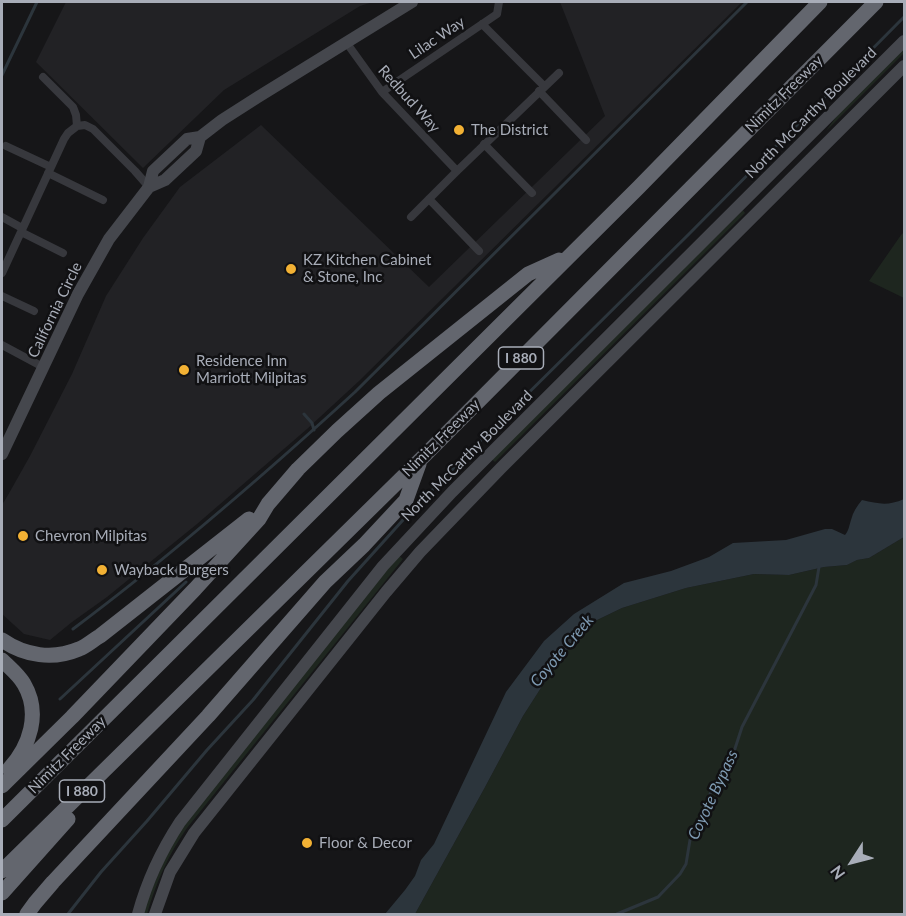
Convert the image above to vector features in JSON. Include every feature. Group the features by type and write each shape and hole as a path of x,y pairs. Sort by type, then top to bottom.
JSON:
{"highway":[{"name":"Nimitz Freeway","path":"2,820 567,256 638,188 820,2"},
{"name":"Nimitz Freeway","path":"2,872 421,459 876,2"},
{"path":"2,786 195,589 259,519 268,504 298,469 379,393 528,274 567,256"},
{"path":"31,909 253,667 325,582 364,545 405,500 421,459"},
{"path":"2,640 16,649 37,655 59,655 81,649 268,504"},
{"path":"2,660 24,684 32,705 33,724 26,746 2,778"},
{"path":"2,892 163,711"}],"main road":[{"name":"California Circle","path":"2,454 96,260 127,214 149,188 165,180 196,150 200,137 243,106 412,2"},
{"name":"North McCarthy Boulevard","path":"138,915 162,850 180,822 383,566 563,381 904,41"},
{"path":"155,915 170,872 194,833 397,578 576,393 904,66"},
{"path":"750,195 763,208"},
{"path":"563,381 576,393"},
{"path":"309,659 324,669"}],"street":[{"name":"Lilac Way","path":"382,92 496,14 499,2"},
{"path":"482,24 586,140"},
{"name":"Redbud Way","path":"346,42 382,92 457,171"},
{"path":"411,217 559,73"},
{"path":"43,77 73,107 77,126"},
{"path":"2,273 64,139 77,126 85,124 93,129 149,188"},
{"path":"484,144 532,194"},
{"path":"6,146 103,200"},
{"path":"429,199 479,251"},
{"path":"2,217 63,253"},
{"path":"2,296 34,311"},
{"path":"2,345 43,367"}],"shaded area":[{"path":"66,2 373,2 360,6 224,90 143,168 36,62"},
{"path":"560,2 742,2 359,381 307,429 197,524 50,640 24,634 2,614 2,505 72,374 106,296 143,238 180,187 261,125 429,287 605,116"},
{"path":"904,44 904,53 826,131 846,103"},
{"path":"743,210 745,213 495,462 491,459"},
{"path":"904,232 904,298 869,281"},
{"path":"904,537 904,914 415,914 523,716 562,655 593,622 622,608 686,588 754,574 789,575 824,567 847,565 869,558"},
{"path":"398,555 403,559 187,828 163,870 147,914 142,914 174,837"}],"water":[{"name":"Coyote Creek","path":"904,499 904,537 869,558 847,565 824,567 789,575 754,574 686,588 622,608 593,622 562,655 523,716 415,914 385,914 415,876 421,860 434,844 506,692 544,641 574,614 624,583 671,571 709,557 733,543 786,540 825,529 832,529 845,535 854,512 862,500 883,504"}],"waterway":[{"path":"2,75 37,2"},
{"path":"73,629 217,514 355,392 747,2"},
{"path":"68,914 101,872 253,700 348,581 403,520 904,17"},
{"path":"304,414 312,423 314,430"},
{"name":"Coyote Bypass","path":"617,914 658,897 680,874 686,864 690,840 714,784 730,764 742,727 816,585 819,567"},
{"path":"60,699 186,582"}],"place":[{"name":"The District","path":"459,130"},
{"name":"KZ Kitchen Cabinet & Stone, Inc","path":"291,269"},
{"name":"Residence Inn Marriott Milpitas","path":"184,370"},
{"name":"Chevron Milpitas","path":"23,536"},
{"name":"Wayback Burgers","path":"102,570"},
{"name":"Floor & Decor","path":"307,843"}]}
